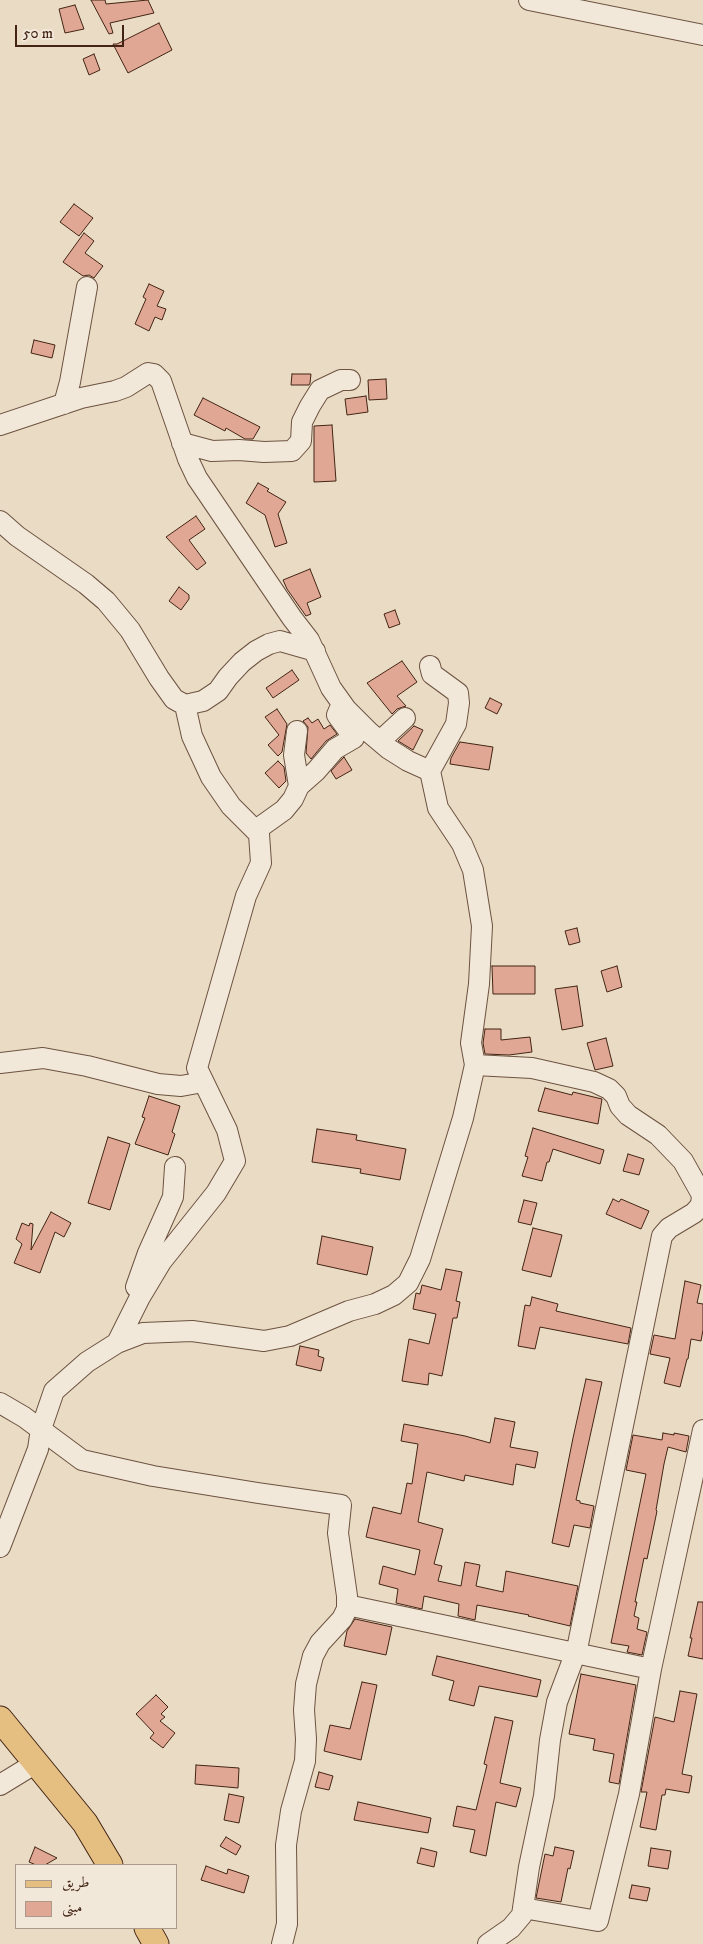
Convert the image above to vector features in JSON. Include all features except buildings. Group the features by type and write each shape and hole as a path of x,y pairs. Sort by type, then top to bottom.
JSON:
{"main road":[{"path":"0,1719 85,1823 109,1864"},
{"path":"148,1929 156,1944"}],"street":[{"path":"529,0 703,35"},
{"path":"64,404 70,382 87,287"},
{"path":"0,425 11,423 81,398 115,391 148,373 154,374 162,381 182,443 197,478 315,652 322,672 346,709 380,741 408,761 430,771"},
{"path":"182,443 212,451 292,451 301,441 302,422 320,390 341,380 350,380"},
{"path":"0,521 16,536 86,584 106,601 130,630 174,699 185,704 203,701 218,691 242,662 269,644 280,641 315,652"},
{"path":"0,1546 38,1448 41,1429 54,1391 87,1362 117,1343 143,1333 192,1331 264,1341 290,1336 348,1311 375,1304 394,1295 408,1283 420,1259 463,1118 475,1065 471,1043 479,984 482,926 473,870 462,844 438,808 430,771 456,724 459,703 458,693 432,674 430,666"},
{"path":"256,830 284,810 293,799 299,786 316,771 335,749 354,738 337,715 342,703"},
{"path":"117,1343 160,1262 216,1194 235,1161 227,1130 197,1068 246,896 261,863 259,834 231,806 211,777 192,736 185,704"},
{"path":"380,741 405,718"},
{"path":"297,731 294,755 299,786"},
{"path":"0,1063 43,1058 87,1066 158,1084 181,1086 203,1082"},
{"path":"475,1065 532,1068 594,1082 609,1089 616,1096 620,1106 628,1115 658,1135 683,1162 702,1195 701,1205 694,1212 669,1228 662,1236 575,1652 557,1702 550,1740 544,1796 522,1915 511,1928 488,1944"},
{"path":"117,1343 148,1253 173,1197 175,1167"},
{"path":"0,1403 24,1417 82,1460 153,1476 341,1505 338,1533 347,1605 342,1619 312,1656 306,1684 304,1710 305,1762 291,1812 286,1845 287,1924 282,1944"},
{"path":"523,1908 598,1921 629,1794 651,1669 703,1430"},
{"path":"347,1605 651,1669"},
{"path":"0,1785 36,1763"}]}
